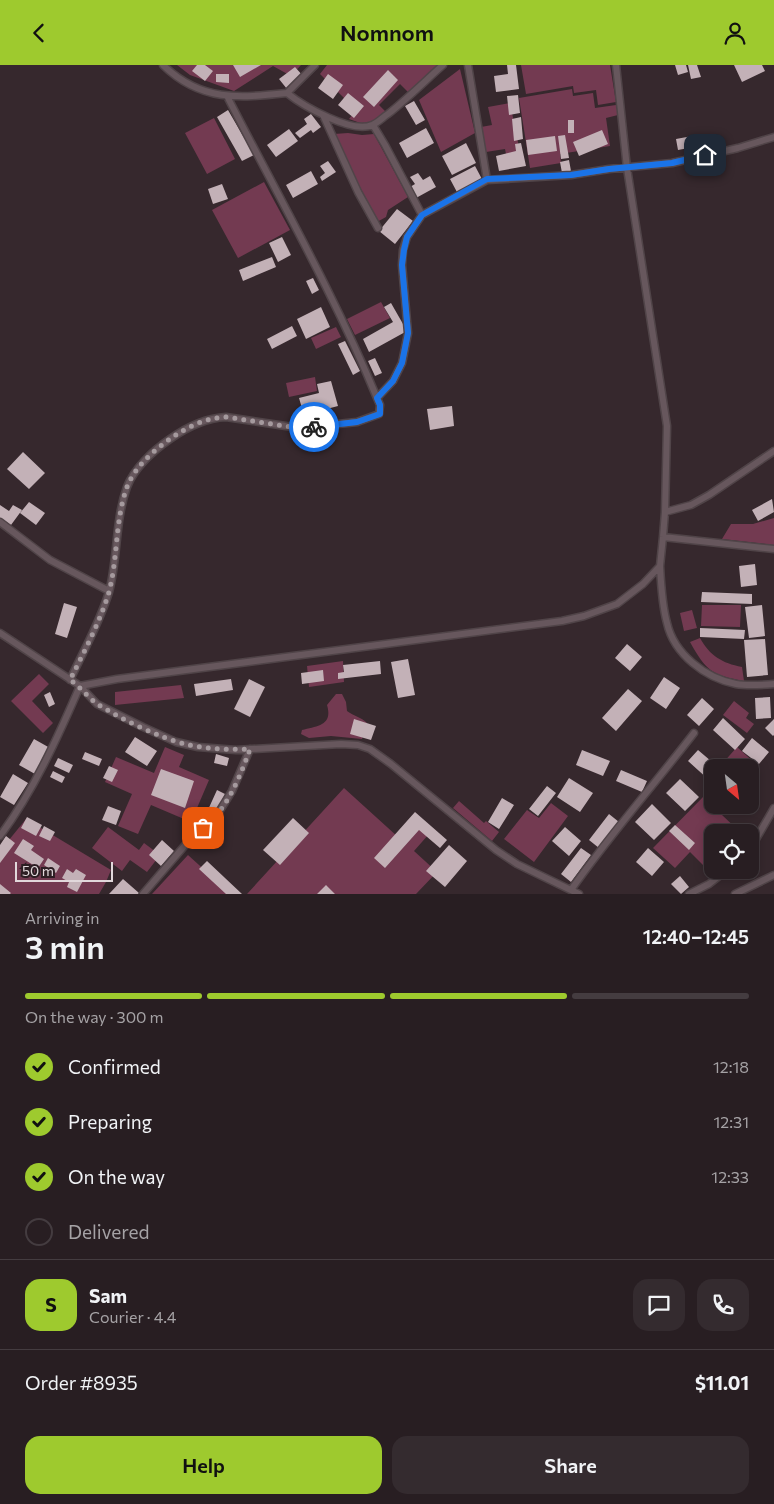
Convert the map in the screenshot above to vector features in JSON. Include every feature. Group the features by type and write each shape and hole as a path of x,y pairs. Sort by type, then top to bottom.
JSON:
{"lane":[{"path":"163,65 188,85 204,92 227,96 251,97 287,93 314,65"},
{"path":"287,93 298,102 323,115 359,127 373,125 411,95 443,65"},
{"path":"468,65 487,179"},
{"path":"616,65 627,168 667,426 665,512 660,566 667,625 680,649 701,670 719,679 737,684 774,684"},
{"path":"70,680 109,591 118,528 127,485 137,470 157,448 194,424 215,417 298,428 357,422 380,414 380,405 343,323 298,231 227,96"},
{"path":"323,115 358,192 378,228"},
{"path":"373,125 422,215"},
{"path":"377,398 393,381 402,363 408,333 402,265 404,250 407,237 422,215 487,179 571,175 672,163 738,148 774,137"},
{"path":"665,512 691,505 709,495 774,451"},
{"path":"0,522 50,560 109,591"},
{"path":"663,537 774,549"},
{"path":"80,686 117,679 562,621 584,616 617,604 643,584 660,566"},
{"path":"0,633 80,686 97,704 176,741 198,747 250,749 341,744 358,745 370,749 496,850 517,864 579,894"},
{"path":"0,836 34,785 52,750 80,686"},
{"path":"571,890 694,733"},
{"path":"143,894 193,836 214,820 232,791 250,749"},
{"path":"759,834 774,808"},
{"path":"735,894 774,875"},
{"path":"689,894 715,879"}],"shaded area":[{"path":"177,65 301,65 291,76 273,66 234,91 190,75"},
{"path":"327,65 442,65 410,94 400,84 379,105 386,112 382,117 366,125 349,119 356,110 320,74"},
{"path":"521,65 610,65 616,102 598,105 596,90 574,93 573,86 526,94"},
{"path":"460,69 475,133 441,152 419,100"},
{"path":"572,89 573,96 593,93 595,108 616,105 618,115 606,118 610,146 560,154 561,163 530,168 519,98"},
{"path":"510,103 520,152 506,154 505,149 486,152 481,127 492,125 488,107"},
{"path":"214,118 235,159 207,174 185,133"},
{"path":"334,134 374,134 408,197 388,210 386,217 377,222"},
{"path":"264,182 290,230 238,258 212,210"},
{"path":"381,302 390,318 355,335 347,319"},
{"path":"336,327 341,337 316,349 311,338"},
{"path":"315,377 317,391 289,397 286,383"},
{"path":"774,518 774,545 722,539 731,524 753,524"},
{"path":"702,605 741,605 740,627 701,626"},
{"path":"692,610 697,628 684,631 680,613"},
{"path":"700,638 708,650 717,658 742,667 744,681 717,674 706,666 690,642"},
{"path":"343,661 344,682 309,687 307,666"},
{"path":"39,674 49,684 32,701 53,723 43,733 11,701"},
{"path":"181,685 184,698 115,705 115,692"},
{"path":"336,694 342,694 346,702 347,711 367,723 362,739 331,736 309,738 301,734 302,730 319,726 326,721 328,717 327,705"},
{"path":"734,701 749,713 746,718 754,724 747,733 723,715"},
{"path":"165,747 184,755 179,767 209,780 191,822 151,805 138,834 118,826 132,794 105,782 116,757 154,773"},
{"path":"737,747 750,759 726,759"},
{"path":"344,788 398,837 414,821 429,834 414,851 437,872 416,894 247,894"},
{"path":"703,797 704,814 721,814 732,824 704,824 704,866 690,852 675,868 653,848"},
{"path":"459,801 484,823 486,821 499,832 492,841 453,808"},
{"path":"551,803 568,816 534,862 504,839 527,810 539,818"},
{"path":"26,819 111,870 99,894 0,894 0,851"},
{"path":"108,827 139,850 144,843 160,855 147,872 130,860 122,871 92,848"},
{"path":"188,855 231,894 152,894"}],"building":[{"path":"197,65 205,65 213,71 205,81 192,71"},
{"path":"233,65 261,65 240,77"},
{"path":"507,65 516,65 519,89 496,92 494,76 508,74"},
{"path":"675,65 686,65 688,72 678,75"},
{"path":"688,65 697,65 701,77 691,79"},
{"path":"734,65 762,65 765,71 742,82"},
{"path":"295,67 303,76 287,89 279,79"},
{"path":"388,70 398,80 374,107 363,97"},
{"path":"216,74 229,74 229,83 216,82"},
{"path":"328,74 343,85 333,99 318,88"},
{"path":"348,93 364,106 354,118 338,105"},
{"path":"518,95 520,113 509,115 507,96"},
{"path":"414,101 425,120 416,125 405,106"},
{"path":"228,110 254,155 242,161 217,117"},
{"path":"311,114 321,127 313,133 311,130 300,138 295,133 307,124 304,119"},
{"path":"521,117 523,139 514,141 512,119"},
{"path":"568,120 574,120 574,133 568,133"},
{"path":"426,128 434,143 407,158 399,143"},
{"path":"289,129 298,141 276,157 267,145"},
{"path":"602,130 608,144 579,156 573,142"},
{"path":"703,134 705,145 678,150 676,139"},
{"path":"565,135 569,158 561,159 558,136"},
{"path":"555,136 557,151 528,155 526,140"},
{"path":"466,143 476,163 452,175 442,156"},
{"path":"521,143 526,166 499,171 496,156 516,151 515,144"},
{"path":"569,160 571,171 562,173 560,162"},
{"path":"328,161 336,172 322,181 320,177 325,173 320,166"},
{"path":"475,166 483,181 458,194 450,179"},
{"path":"311,171 318,184 293,198 286,185"},
{"path":"418,173 423,180 430,176 436,187 416,198 410,187 415,184 410,177"},
{"path":"222,184 228,199 213,204 208,189"},
{"path":"397,209 413,221 395,244 379,231"},
{"path":"282,237 291,255 278,262 269,243"},
{"path":"272,257 276,267 243,281 239,270"},
{"path":"313,278 319,290 312,294 306,281"},
{"path":"391,303 407,331 369,352 363,339 393,322 384,307"},
{"path":"321,307 330,327 306,339 297,319"},
{"path":"292,326 297,336 272,349 267,339"},
{"path":"345,341 360,371 353,375 338,344"},
{"path":"375,358 382,373 375,376 368,361"},
{"path":"331,381 338,406 304,415 299,398 319,393 317,384"},
{"path":"452,406 454,426 430,430 427,409"},
{"path":"23,452 45,473 29,489 7,469"},
{"path":"772,499 774,512 758,521 752,510"},
{"path":"29,502 45,513 36,525 20,513"},
{"path":"0,505 9,511 13,505 22,510 11,525 0,518"},
{"path":"755,564 757,585 741,587 739,566"},
{"path":"702,592 752,594 752,604 701,602"},
{"path":"64,603 77,607 67,638 55,634"},
{"path":"762,605 765,636 749,638 745,607"},
{"path":"700,628 745,630 744,639 700,637"},
{"path":"765,639 768,675 747,677 744,640"},
{"path":"627,644 642,657 630,671 615,658"},
{"path":"408,659 415,695 398,698 391,662"},
{"path":"380,661 381,674 338,679 338,673 344,672 343,665"},
{"path":"323,670 324,681 302,684 301,673"},
{"path":"664,677 680,688 666,709 650,698"},
{"path":"231,679 233,690 196,696 194,684"},
{"path":"249,679 265,687 250,717 234,709"},
{"path":"628,689 642,701 616,731 602,718"},
{"path":"50,692 55,704 49,707 44,695"},
{"path":"770,697 771,718 756,719 755,698"},
{"path":"702,698 714,709 699,726 687,715"},
{"path":"723,718 745,739 735,750 713,730"},
{"path":"354,719 376,726 371,740 350,734"},
{"path":"774,719 774,735 773,736 765,728"},
{"path":"135,737 157,751 147,766 125,752"},
{"path":"752,738 769,752 759,764 759,759 752,759 742,751"},
{"path":"34,739 50,748 35,774 19,765"},
{"path":"582,750 610,761 603,776 576,765"},
{"path":"698,750 709,759 704,759 704,775 688,761"},
{"path":"85,752 102,759 99,766 82,759"},
{"path":"216,754 229,758 227,766 214,763"},
{"path":"58,758 73,765 69,773 54,766"},
{"path":"109,766 118,770 112,782 103,778"},
{"path":"161,769 194,781 185,808 151,795"},
{"path":"621,770 647,781 642,792 616,781"},
{"path":"53,771 65,777 62,783 50,777"},
{"path":"13,774 28,783 14,805 0,797"},
{"path":"569,778 593,793 580,812 557,797"},
{"path":"680,779 699,797 685,811 666,793"},
{"path":"547,786 556,793 538,816 529,809"},
{"path":"217,790 225,794 215,816 207,812"},
{"path":"502,798 514,805 499,829 488,822"},
{"path":"652,804 671,823 654,840 635,822"},
{"path":"108,806 121,811 116,825 102,820"},
{"path":"415,812 447,840 440,848 419,830 385,868 374,858"},
{"path":"609,814 619,822 599,848 589,840"},
{"path":"27,817 42,825 36,836 21,828"},
{"path":"293,818 309,833 280,865 263,850"},
{"path":"675,825 695,843 689,850 669,831"},
{"path":"44,826 55,832 50,841 39,836"},
{"path":"565,827 581,841 569,856 552,841"},
{"path":"6,836 15,843 0,863 0,845"},
{"path":"23,839 34,846 31,850 44,859 38,868 14,853"},
{"path":"162,840 174,851 161,866 149,855"},
{"path":"449,845 467,861 445,887 426,871"},
{"path":"581,848 591,855 571,882 561,874"},
{"path":"648,848 664,862 652,876 636,862"},
{"path":"48,858 60,866 56,873 44,865"},
{"path":"207,861 242,894 226,894 199,869"},
{"path":"67,869 73,873 76,869 86,875 77,892 67,887 69,882 62,878"},
{"path":"680,876 689,887 681,894 671,884"},
{"path":"123,879 139,893 109,894"},
{"path":"0,884 11,893 0,894"},
{"path":"326,885 335,894 317,894"}],"way so far":[{"path":"203,828 214,820 232,791 250,749 236,750 198,747 176,741 97,704 80,686 70,680 108,595 114,566 118,528 127,485 137,470 157,448 194,424 215,417 298,428 314,427"}],"route":[{"path":"314,427 357,422 380,414 381,410 377,398 393,381 402,363 408,338 402,265 407,237 422,215 474,188 487,179 571,175 672,163 705,155"}]}
